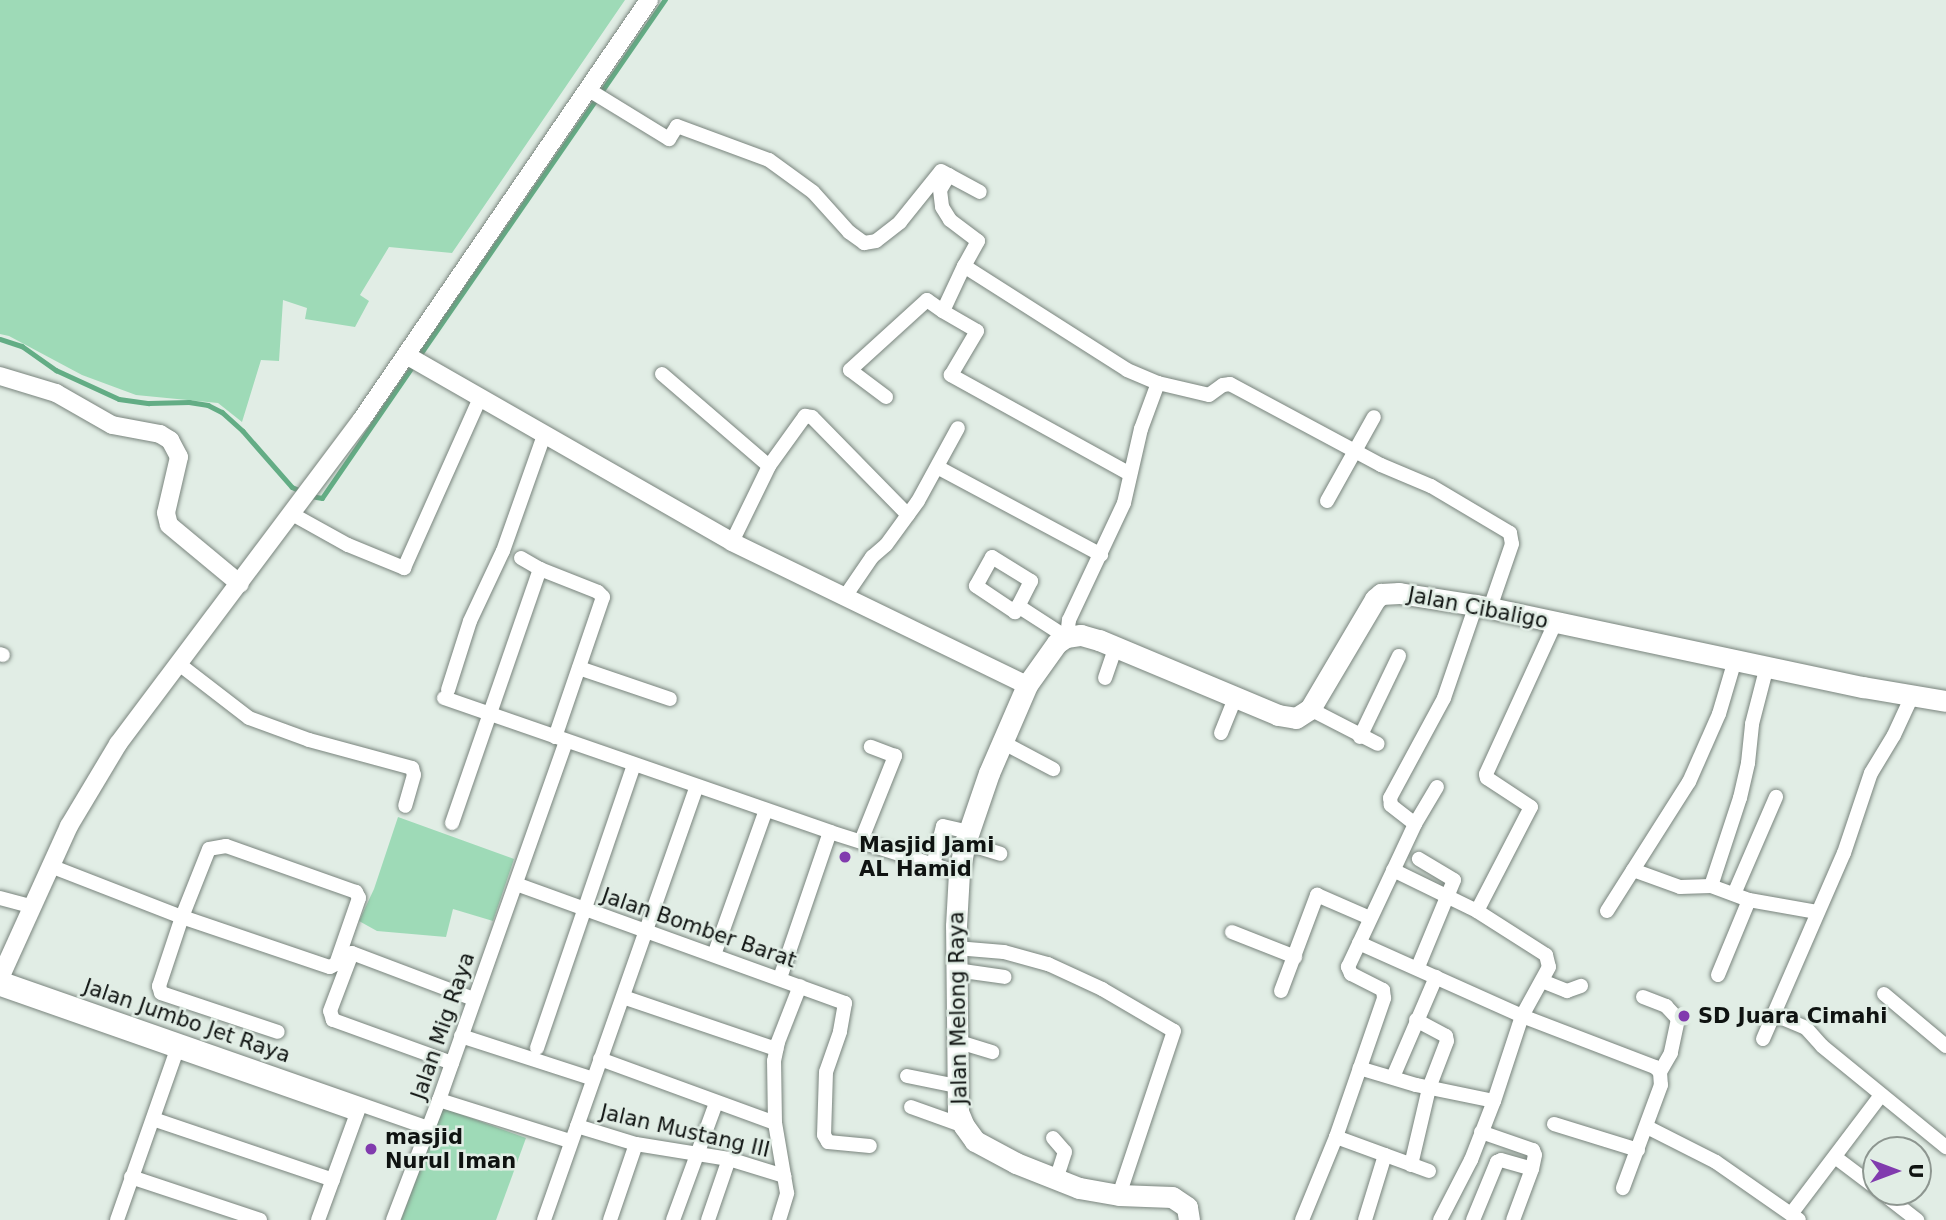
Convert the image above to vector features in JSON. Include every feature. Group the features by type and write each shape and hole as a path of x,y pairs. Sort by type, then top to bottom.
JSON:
{"main road":[{"name":"Jalan Cibaligo","path":"1310,709 1369,608 1381,594 1399,593 1483,606 1735,660 1946,701"},
{"path":"1027,685 1058,643 1067,636 1080,635 1116,646 1288,719 1296,718 1310,709"},
{"name":"Jalan Melong Raya","path":"1027,685 1002,742 967,837 959,873 956,948 958,1112 964,1126 985,1147 1079,1188 1119,1195 1172,1197 1186,1207 1189,1220"}],"street":[{"path":"0,978 86,795 118,744 315,482 415,360 498,217 596,94 649,0"},
{"path":"596,94 669,139 677,126 769,160 813,192 849,232 864,243 876,241 900,222 941,171 980,192"},
{"path":"943,311 978,242 950,220 942,207 940,190 949,175"},
{"path":"964,266 1127,370 1158,383 1209,395 1229,384 1354,450 1431,486 1510,533 1512,544 1444,698 1390,798 1391,805 1415,824"},
{"path":"886,397 850,370 927,300 976,331 951,375 1130,474"},
{"path":"415,360 732,542 1027,685"},
{"path":"662,374 769,466"},
{"path":"0,376 56,393 112,425 160,435 170,440 179,457 166,513 169,525 240,584"},
{"path":"1018,607 1067,636 1069,620 1124,503 1141,429 1158,383"},
{"path":"296,510 348,545 404,568 480,398"},
{"path":"732,542 769,466 802,418 813,416 908,515"},
{"path":"1326,501 1374,416"},
{"path":"844,598 872,557 886,545 908,515 939,468 958,428"},
{"path":"544,435 503,551 470,621 446,694 634,765 959,873"},
{"path":"939,468 1101,555"},
{"path":"452,822 540,569 521,558"},
{"name":"Jalan Mig Raya","path":"393,1220 429,1128 516,884 561,739 579,668 603,597 598,592 540,569"},
{"path":"1477,911 1531,807 1487,778 1486,774 1555,622"},
{"path":"1105,678 1116,646"},
{"path":"1360,737 1399,656"},
{"path":"1607,911 1689,782 1719,714 1735,660"},
{"path":"179,664 249,718 309,740 412,768 414,775 405,806"},
{"path":"1712,886 1743,787 1752,724 1767,666"},
{"path":"579,668 670,699"},
{"path":"1221,733 1236,696"},
{"path":"1763,1039 1844,853 1873,769 1894,736 1912,696"},
{"path":"1310,709 1378,744"},
{"path":"1002,742 1053,769"},
{"path":"861,841 895,756 871,747"},
{"path":"537,1048 634,765"},
{"path":"544,1220 697,786"},
{"path":"1302,1220 1336,1137 1384,993 1380,988 1349,972 1370,918 1415,824 1437,787"},
{"path":"1734,894 1776,797"},
{"path":"715,955 766,810"},
{"path":"933,865 943,826 1000,854"},
{"path":"780,978 830,832"},
{"path":"53,867 181,917 332,966 359,895 226,846 209,849 181,917 159,986 160,993 278,1032"},
{"path":"1418,967 1454,880 1419,859"},
{"path":"1393,870 1477,911 1546,955 1549,967 1522,1016 1471,1160 1440,1220"},
{"path":"1633,870 1680,887 1712,886 1749,901 1817,912"},
{"name":"Jalan Bomber Barat","path":"516,884 800,986 776,1049 775,1123 787,1193 779,1220"},
{"path":"1281,991 1317,895 1370,918"},
{"path":"0,898 33,908"},
{"path":"1718,975 1749,901"},
{"path":"1232,932 1295,957"},
{"path":"1359,943 1418,967 1522,1016 1655,1066 1660,1072"},
{"path":"956,948 1004,952 1048,964 1101,989 1174,1031 1119,1195"},
{"path":"452,1063 333,1020 330,1011 349,957 358,954 474,999"},
{"path":"956,970 1004,977"},
{"path":"1393,1077 1436,977"},
{"name":"Jalan Jumbo Jet Raya","path":"0,978 178,1048"},
{"path":"1542,981 1567,991 1581,986"},
{"path":"800,986 845,1003 847,1009 826,1072 824,1135 828,1142 870,1146"},
{"name":"Jalan Jumbo Jet Raya","path":"0,989 358,1109 429,1128"},
{"path":"1884,994 1946,1046"},
{"path":"623,997 776,1049"},
{"path":"1623,1188 1661,1085 1660,1072 1671,1053 1678,1019 1666,1006 1643,997"},
{"path":"1773,1014 1806,1028 1822,1046 1946,1147"},
{"path":"1411,1165 1416,1132 1447,1038 1416,1020"},
{"path":"461,1036 593,1079"},
{"path":"956,1041 992,1052"},
{"path":"117,1220 178,1048"},
{"path":"600,1059 775,1123"},
{"path":"1359,1068 1494,1101"},
{"path":"907,1076 956,1086"},
{"path":"1647,1127 1716,1162 1795,1217 1881,1094"},
{"path":"439,1100 570,1141"},
{"path":"673,1220 716,1102"},
{"path":"911,1107 964,1126"},
{"path":"318,1220 358,1109"},
{"path":"153,1119 333,1180"},
{"path":"1554,1124 1638,1150"},
{"name":"Jalan Mustang III","path":"577,1126 636,1144 729,1159 784,1176"},
{"path":"1481,1132 1533,1150 1535,1155 1513,1220"},
{"path":"1336,1137 1429,1171"},
{"path":"1053,1138 1065,1152 1056,1180"},
{"path":"610,1220 636,1144"},
{"path":"1364,1220 1385,1155"},
{"path":"1835,1157 1862,1177"},
{"path":"708,1220 729,1159"},
{"path":"1473,1220 1499,1160 1532,1169"},
{"path":"131,1177 260,1220"},
{"path":"1899,1206 1917,1220"}],"green space":[{"path":"0,0 625,0 452,253 389,247 360,295 369,301 355,327 305,319 307,308 283,300 279,361 261,360 242,422 218,403 136,395 82,375 9,336 0,334"},
{"path":"398,817 514,859 493,921 453,909 446,937 377,931 359,921 374,889"},
{"path":"443,1108 526,1138 496,1220 401,1220"}],"waterway":[{"path":"419,356 665,0"},
{"path":"0,339 22,346 56,370 119,399 149,403 189,402 208,405 222,412 243,431 292,487 303,492"},
{"path":"311,496 322,498 414,364"}],"place":[{"name":"Masjid Jami AL Hamid","path":"845,857"},
{"name":"SD Juara Cimahi","path":"1684,1016"},
{"name":"masjid Nurul Iman","path":"371,1149"}]}
